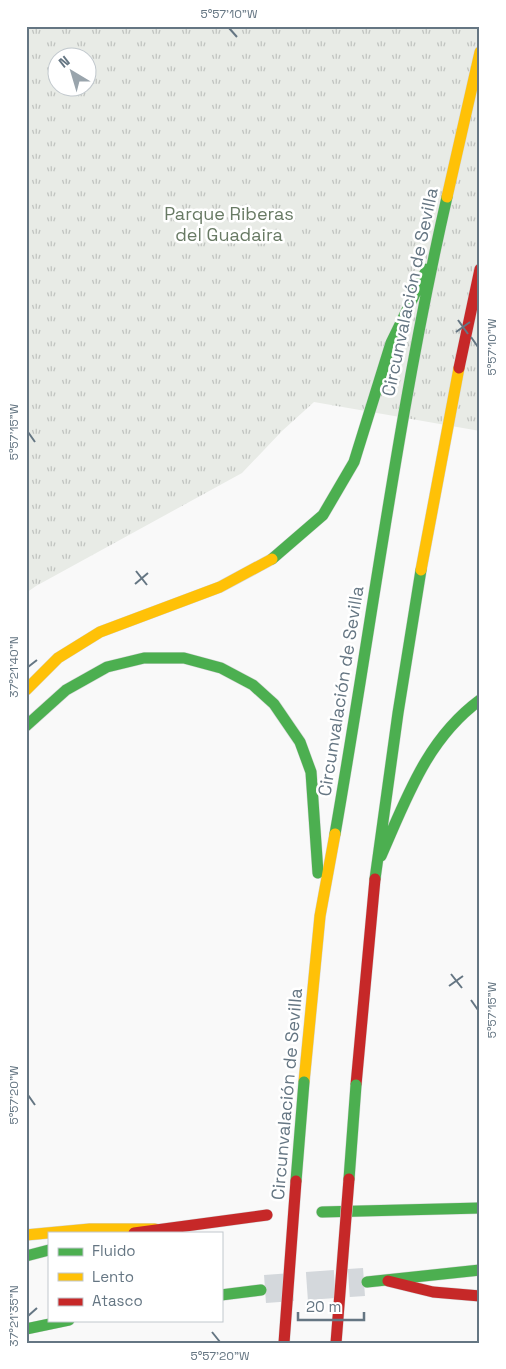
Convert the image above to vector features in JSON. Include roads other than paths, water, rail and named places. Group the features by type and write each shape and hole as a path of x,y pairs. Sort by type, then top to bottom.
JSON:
{"main road":[{"name":"Circunvalación de Sevilla","path":"284,1343 304,1082 320,916 345,778 406,399 433,257 480,52"},
{"path":"26,690 58,658 100,632 220,588 274,558 323,515 354,462 391,343 433,257"},
{"path":"336,1343 356,1085 377,865 396,725 419,579 463,345 480,269"},
{"path":"26,726 66,690 108,667 144,658 184,658 221,668 253,684 274,704 300,742 311,772 320,916"},
{"path":"377,865 414,783 437,740 466,708 480,700"},
{"path":"407,1210 421,1199"},
{"path":"322,1212 480,1208"},
{"path":"139,1232 267,1215"},
{"path":"54,1232 122,1227 155,1229"},
{"path":"26,1236 48,1233"},
{"path":"26,1250 48,1249"},
{"path":"26,1256 48,1249"},
{"path":"367,1282 478,1271"},
{"path":"388,1281 427,1292 456,1296 480,1296"},
{"path":"222,1295 261,1290"},
{"path":"26,1328 59,1322"}],"tunnel":[{"path":"265,1289 364,1282"}],"park label":[{"name":"Parque Riberas del Guadaira","path":"229,224"}]}
